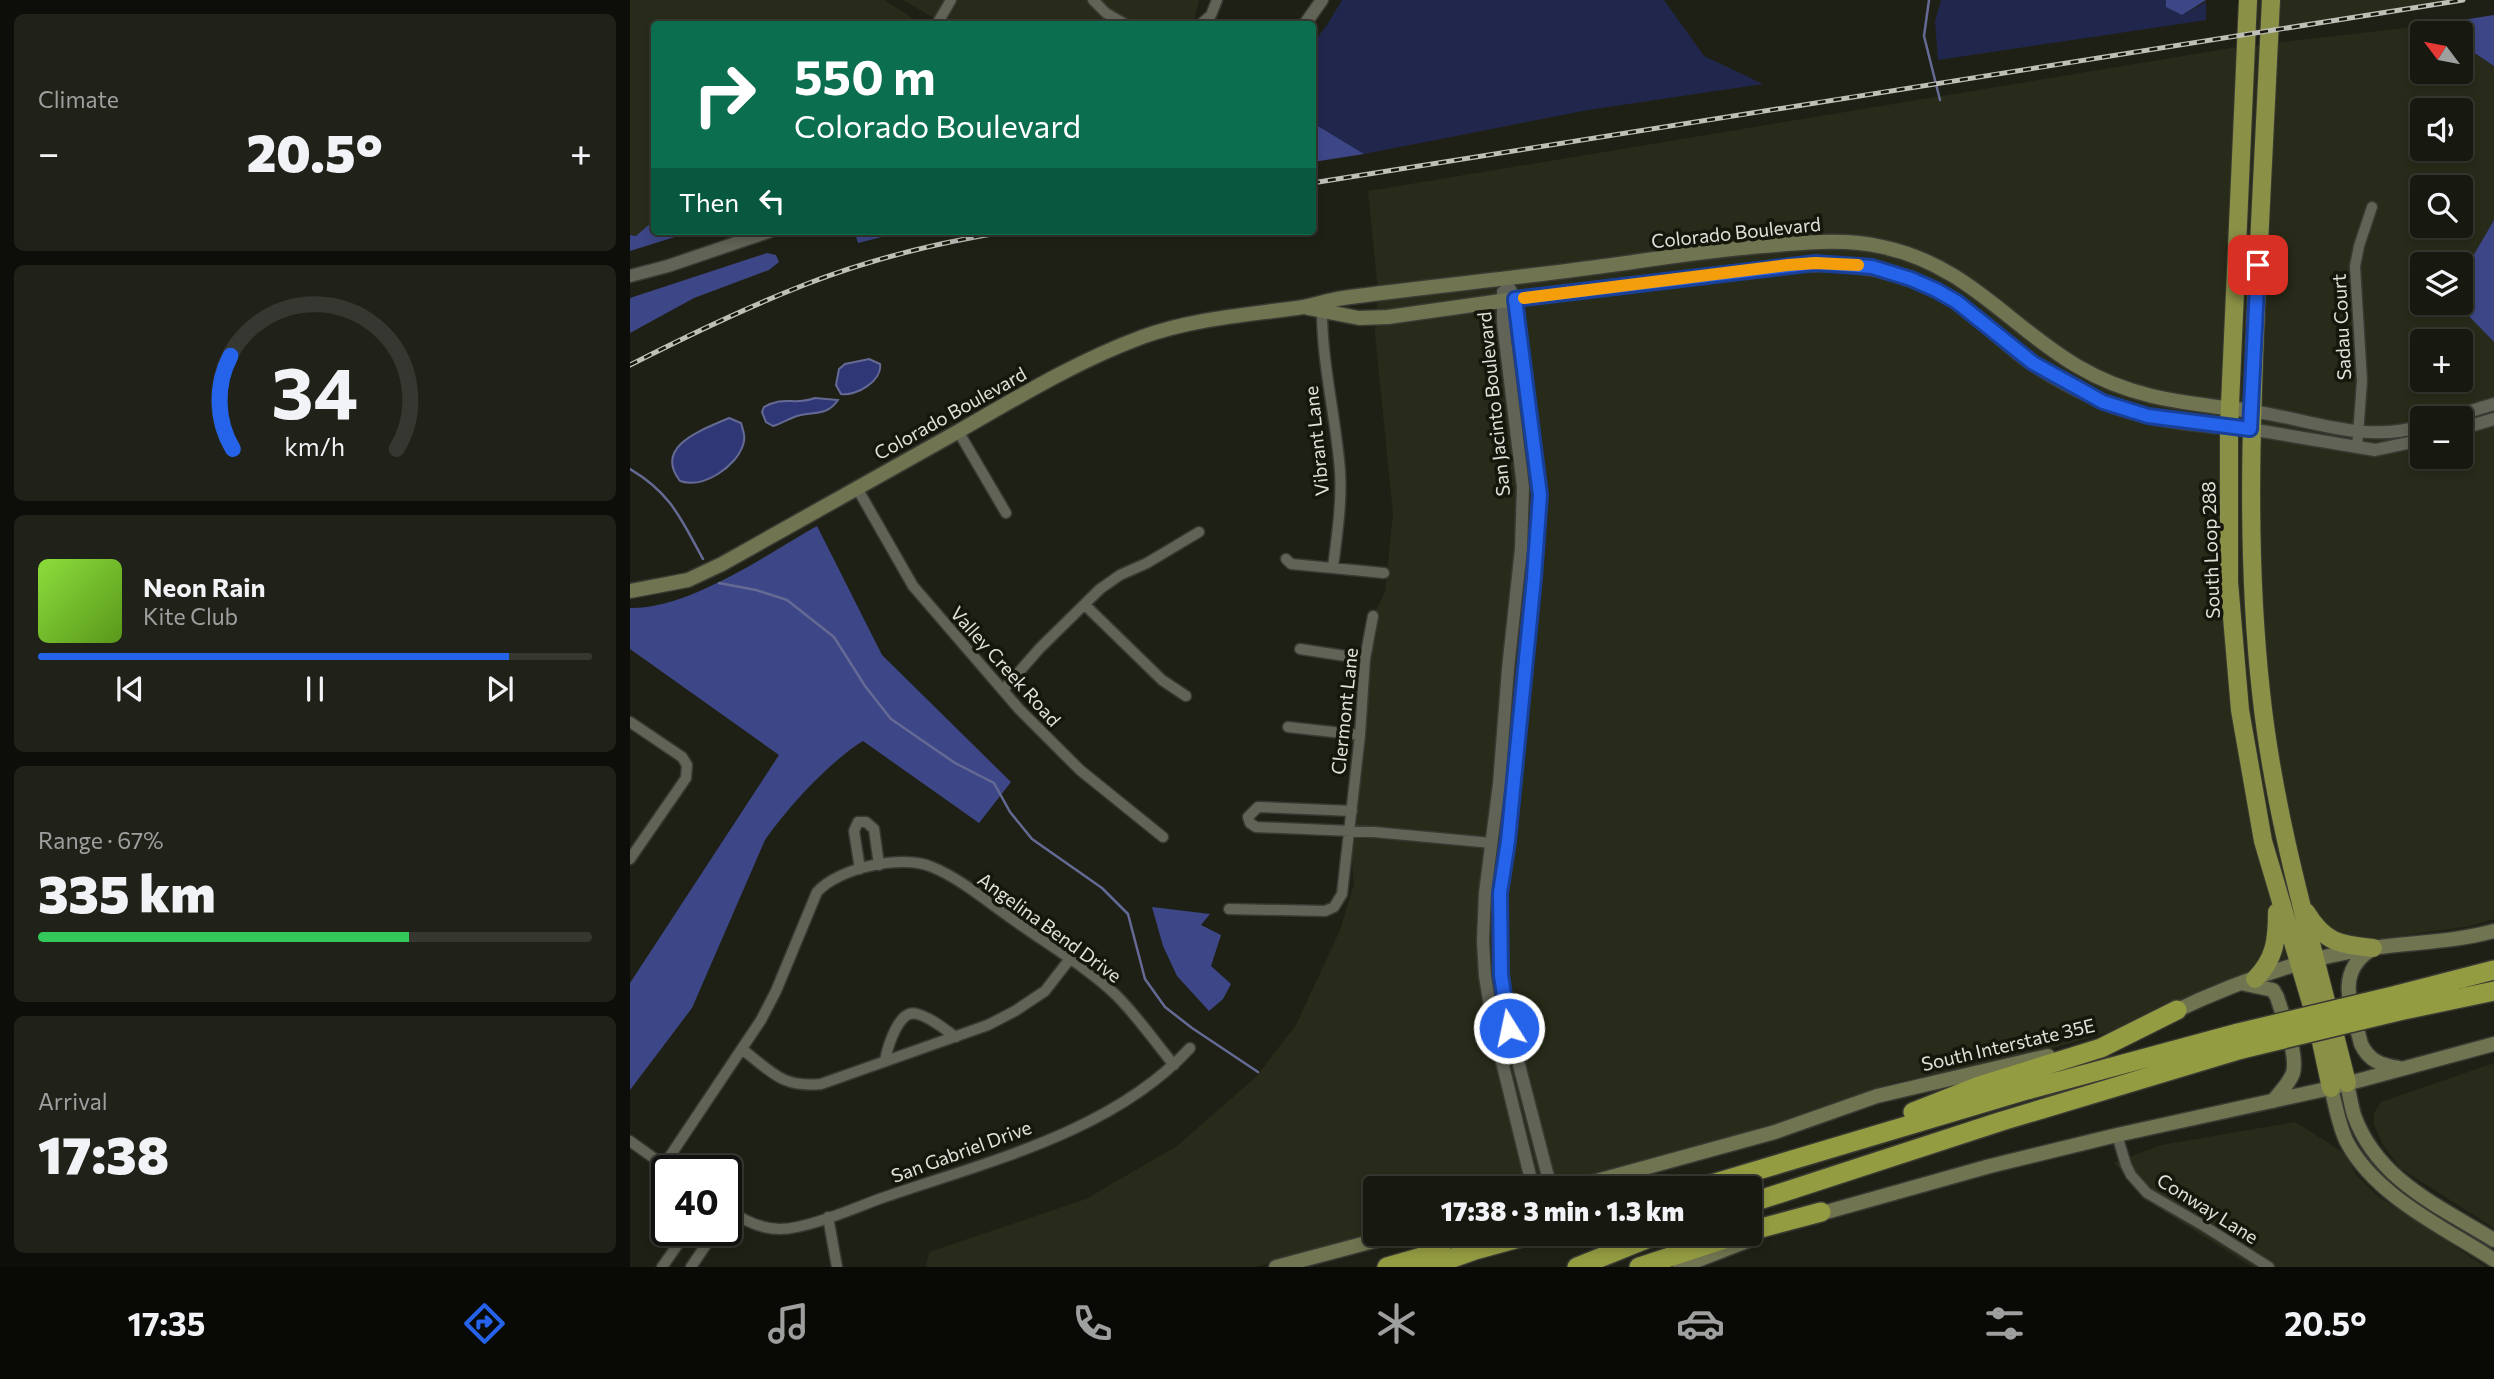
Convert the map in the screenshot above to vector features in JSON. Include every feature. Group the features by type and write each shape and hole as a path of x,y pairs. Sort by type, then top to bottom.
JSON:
{"highway":[{"name":"South Loop 288","path":"2248,0 2229,427 2230,582 2239,702 2261,830 2277,891 2306,962"},
{"name":"South Loop 288","path":"2271,0 2251,420 2251,573 2262,700 2272,767 2298,900 2316,1023 2339,1085"},
{"path":"2239,702 2262,700"},
{"path":"2247,981 2271,960 2275,948 2277,891"},
{"path":"2298,900 2323,935 2345,944 2373,948"},
{"path":"1737,1176 2027,1090 2398,1003 2494,970"},
{"path":"2398,1003 2494,991"},
{"path":"1802,1156 1979,1086 2101,1048 2177,1010"},
{"path":"1762,1199 2240,1041"},
{"path":"1762,1228 1821,1212"},
{"path":"1428,1267 1490,1246"},
{"path":"1577,1267 1629,1246"},
{"path":"1639,1267 1699,1246"},
{"path":"1387,1267 1422,1257 1475,1250"}],"main road":[{"name":"Colorado Boulevard","path":"630,591 688,580 722,564 1064,371 1145,336 1230,316 1303,307 1339,298 1749,247 1807,241 1856,242 1890,248 1945,270 1974,288 2048,347 2080,368 2142,395 2180,403 2230,408 2251,420"},
{"name":"Colorado Boulevard","path":"1303,307 1359,318 1388,317 1788,265 1841,263 1872,267 1911,279 1961,305 2033,363 2091,397 2126,411 2229,427 2251,420"},
{"path":"1961,305 1974,288"},
{"path":"2033,363 2044,365 2092,391 2107,390 2116,385"},
{"name":"South Interstate 35E","path":"1615,1176 1775,1132 1877,1096 2081,1049 2137,1029 2247,981 2306,962 2373,948 2466,938 2494,931"},
{"path":"2373,948 2352,967 2347,986 2365,1053 2376,1062 2400,1068"},
{"path":"2247,981 2273,990 2294,1057 2293,1072 2287,1085 2273,1101"},
{"path":"1680,1267 1821,1212 1990,1166 2273,1101 2494,1044"},
{"path":"2339,1085 2380,1162 2397,1180 2494,1240"},
{"path":"2339,1085 2347,1141 2360,1162 2401,1200 2494,1260"},
{"path":"2466,1241 2472,1227"},
{"path":"1276,1267 1363,1244"}],"street":[{"path":"939,21 951,0"},
{"path":"1093,0 1106,13 1120,21"},
{"path":"1205,21 1212,15 1217,0"},
{"path":"1308,21 1322,0"},
{"name":"Sadau Court","path":"2357,447 2362,381 2355,266 2358,246 2372,207"},
{"path":"630,276 759,235"},
{"name":"San Jacinto Boulevard","path":"1504,278 1530,402 1540,495 1500,893 1501,975 1509,1028 1548,1176"},
{"name":"San Jacinto Boulevard","path":"1508,300 1523,509 1494,826 1485,893 1483,941 1485,976 1493,1025 1530,1176"},
{"name":"Vibrant Lane","path":"1322,311 1322,333 1340,471 1340,508 1333,567"},
{"path":"1515,411 1530,402"},
{"path":"2473,410 2494,404"},
{"path":"1515,411 1531,417"},
{"path":"2473,425 2494,419"},
{"name":"Colorado Boulevard","path":"2251,420 2312,421 2356,433 2384,433 2410,428"},
{"name":"Colorado Boulevard","path":"2251,420 2357,447 2386,450 2410,443"},
{"path":"958,431 1006,513"},
{"name":"Valley Creek Road","path":"857,488 913,586 1003,690 1048,740 1080,770 1163,837"},
{"path":"1003,690 1040,648 1100,590 1120,575 1147,563 1199,531"},
{"path":"1286,559 1290,564 1384,573"},
{"path":"1085,605 1162,680 1186,696"},
{"name":"Clermont Lane","path":"1230,909 1325,911 1334,908 1342,894 1366,659 1373,616"},
{"path":"1512,637 1527,639"},
{"path":"1300,649 1366,659"},
{"path":"630,722 682,757 687,765 686,778 630,859"},
{"path":"1288,727 1360,735"},
{"path":"1352,811 1258,807 1251,811 1248,817 1250,823 1256,827 1349,831 1492,843 1508,834"},
{"path":"860,869 854,831 858,822 866,822 874,829 879,865"},
{"path":"1494,826 1508,834"},
{"name":"Angelina Bend Drive","path":"676,1155 743,1050 776,991 817,892 825,883 860,869 879,865 917,863 940,871 1115,995 1174,1065"},
{"path":"743,1050 784,1081 796,1085 821,1084 956,1037 1015,1012 1045,991 1069,960"},
{"path":"1485,976 1501,975"},
{"path":"885,1060 901,1019 910,1013 918,1014 956,1037"},
{"name":"San Gabriel Drive","path":"742,1217 769,1228 796,1227 997,1158 1068,1131 1103,1114 1174,1065 1190,1048"},
{"name":"Conway Lane","path":"2117,1135 2131,1175 2147,1193 2269,1267"},
{"path":"630,1141 651,1156"},
{"path":"828,1217 837,1267"},
{"path":"662,1267 677,1246"},
{"path":"691,1267 705,1246"}],"shaded area":[{"path":"630,0 884,0 917,21 651,21 651,223 636,236 630,235"},
{"path":"903,0 1199,0 1194,21 939,21"},
{"path":"1342,0 1664,0 1704,56 1763,84 1588,110 1364,154 1316,125 1316,39"},
{"path":"1941,0 2166,0 2166,7 2182,15 2206,2 2206,20 1938,60 1935,21"},
{"path":"2166,0 2206,0 2182,15 2166,7"},
{"path":"2248,0 2463,0 2246,34"},
{"path":"2494,15 2494,66 2473,52 2473,21 2456,21"},
{"path":"2410,27 2410,84 2473,84 2473,52 2494,66 2494,220 2473,256 2473,252 2410,252 2410,315 2468,315 2494,342 2494,919 2471,926 2306,949 2123,1028 2025,1056 1892,1083 1786,1122 1588,1176 1363,1176 1363,1238 1256,1267 926,1267 929,1252 1086,1199 1177,1146 1256,1077 1296,1025 1340,930 1354,884 1349,831 1373,616 1385,592 1393,514 1375,333 1378,290 1368,191 2237,47"},
{"path":"1316,125 1364,154 1316,162"},
{"path":"2494,220 2494,342 2468,315 2473,315 2473,256"},
{"path":"651,223 651,235 681,235 630,251 630,235 636,236"},
{"path":"857,235 890,235 858,243"},
{"path":"767,253 776,255 779,262 769,270 694,298 630,333 630,298"},
{"path":"869,359 880,364 880,370 873,381 854,393 841,394 836,385 839,369 845,364"},
{"path":"815,398 838,400 826,411 797,416 773,426 766,422 762,412 764,407 771,403"},
{"path":"729,418 741,423 744,436 743,445 733,461 708,479 689,483 680,481 673,469 672,458 677,449 695,434"},
{"path":"817,526 882,655 1011,782 979,823 863,741 850,750 797,800 765,840 692,1008 630,1090 630,983 779,755 630,649 630,608 677,600 702,590"},
{"path":"1152,907 1210,914 1201,925 1221,935 1211,966 1231,984 1223,999 1209,1011 1177,976 1163,946"},
{"path":"2494,1063 2494,1228 2400,1168 2383,1145 2374,1124 2374,1113 2381,1102"},
{"path":"2295,1122 2344,1153 2357,1176 2379,1197 2486,1267 2252,1267 2154,1205 2114,1163 2161,1145"}],"waterway":[{"path":"1929,0 1924,36 1940,100"},
{"path":"630,469 656,488 674,508 703,559"},
{"path":"719,583 756,590 787,600 834,637 865,686 891,719 955,763 994,783 1010,812 1032,839 1102,888 1128,914 1145,979 1165,1007 1258,1072"}],"railway":[{"path":"1316,182 2463,0"},
{"path":"630,365 738,313 829,276 906,252 987,235"}],"slow traffic":[{"path":"1524,298 1788,265 1858,265"}],"route":[{"path":"1509,1028 1501,975 1500,893 1508,841 1540,495 1515,299 1788,265 1841,263 1872,267 1911,279 1957,302 2033,363 2103,402 2148,416 2250,429 2258,265"}]}
